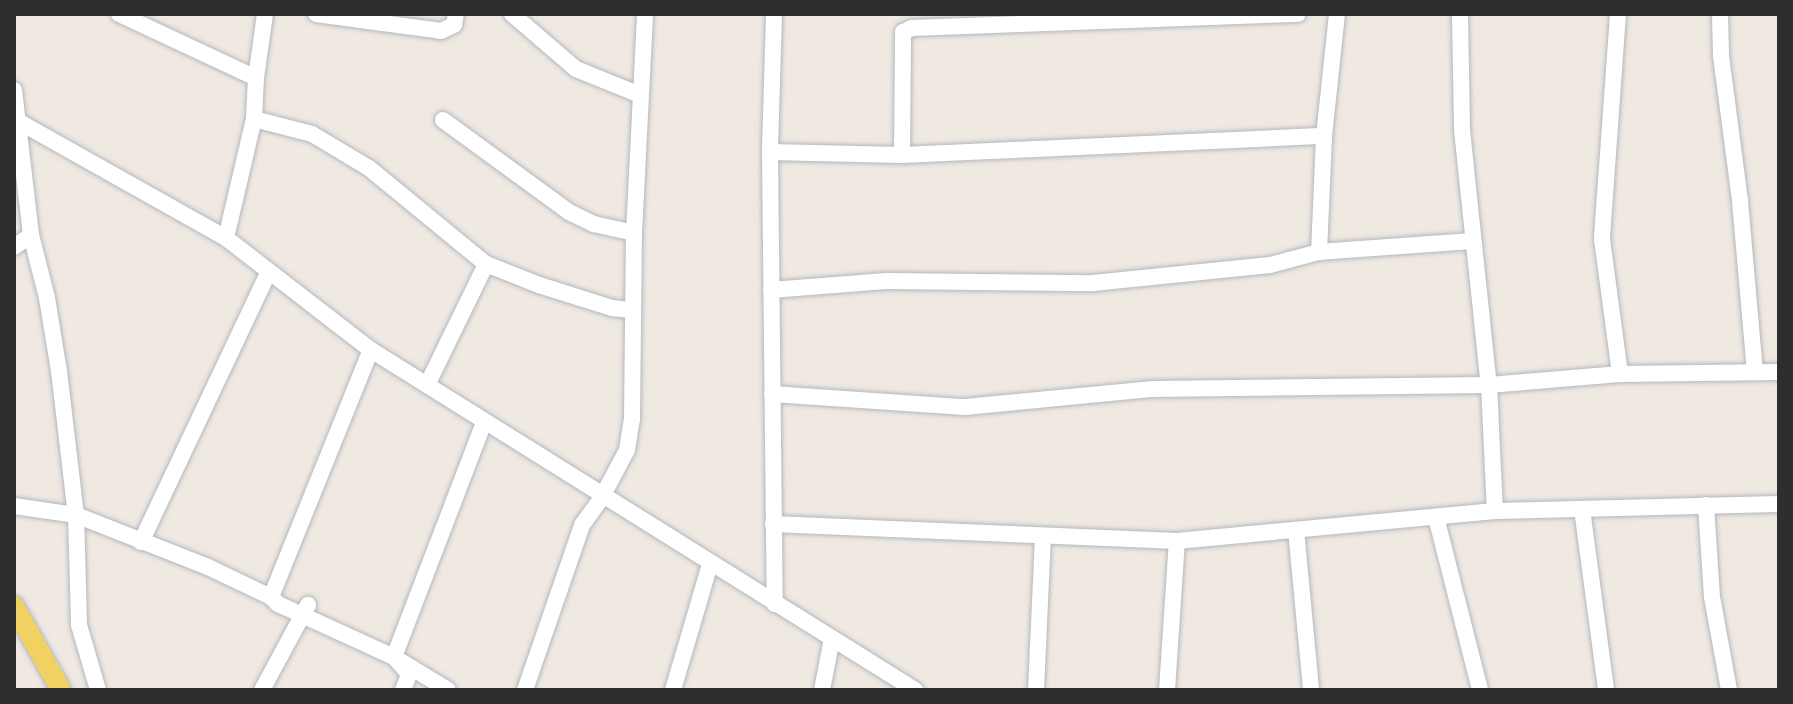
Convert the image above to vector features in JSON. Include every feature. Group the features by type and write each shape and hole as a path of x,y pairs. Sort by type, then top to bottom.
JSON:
{"main road":[{"path":"14,606 61,690"},
{"path":"14,629 48,690"}],"street":[{"path":"119,14 126,14 256,78"},
{"path":"226,238 254,119 265,14"},
{"path":"316,14 441,31 454,25 456,14"},
{"path":"512,14 576,69 640,95"},
{"path":"525,690 582,525 602,497 627,450 632,419 634,233 645,14"},
{"path":"774,14 770,152 775,604"},
{"path":"902,155 903,14"},
{"path":"903,32 912,28 1028,19 1298,14"},
{"path":"1319,252 1324,136 1337,14"},
{"path":"1460,14 1462,130 1471,241 1489,385 1495,511"},
{"path":"1618,14 1602,239 1620,374"},
{"path":"1720,14 1721,56 1740,201 1755,372"},
{"path":"14,90 31,235 47,298 59,371 76,515 79,625 98,690"},
{"path":"254,119 312,134 369,168 486,264 553,290 612,308 632,310"},
{"path":"16,120 226,238 371,350 915,690"},
{"path":"443,120 569,212 594,224 634,233"},
{"path":"770,152 902,155 1324,136"},
{"path":"14,247 31,235"},
{"path":"771,290 886,281 1093,283 1270,265 1319,252 1471,241"},
{"path":"428,383 486,264"},
{"path":"141,542 268,273"},
{"path":"271,597 371,350"},
{"path":"772,394 965,407 1153,389 1489,385 1620,374 1779,372"},
{"path":"394,657 484,423"},
{"path":"773,524 1043,538 1177,541 1495,511 1779,504"},
{"path":"1706,505 1712,597 1729,690"},
{"path":"14,506 76,515 208,567 271,597 278,604 394,657 448,690"},
{"path":"1582,509 1606,690"},
{"path":"1436,517 1480,690"},
{"path":"1296,530 1311,690"},
{"path":"1036,690 1043,538"},
{"path":"1167,690 1177,541"},
{"path":"673,690 710,564"},
{"path":"262,690 308,605"},
{"path":"822,690 832,638"},
{"path":"394,657 409,674 403,690"}]}
